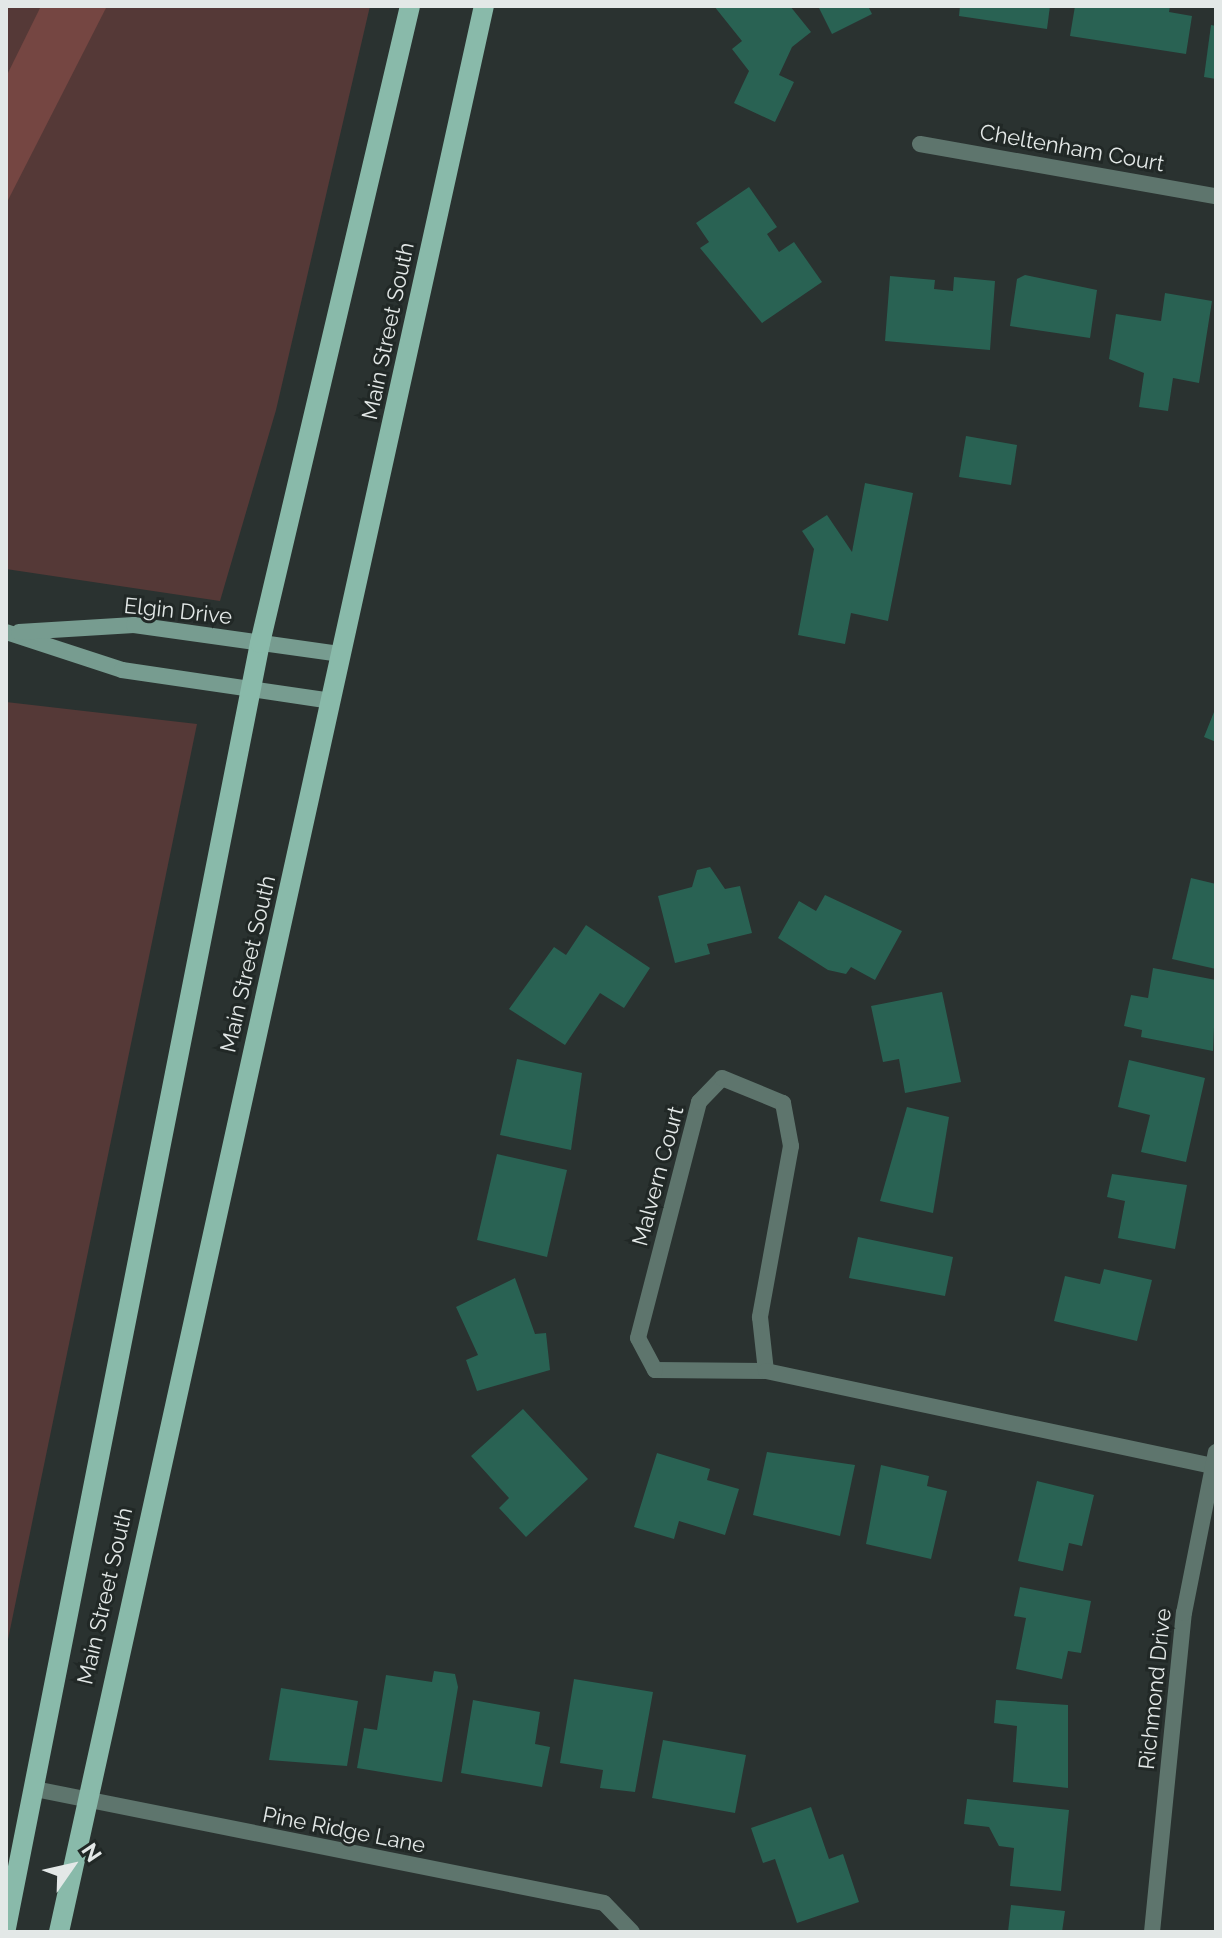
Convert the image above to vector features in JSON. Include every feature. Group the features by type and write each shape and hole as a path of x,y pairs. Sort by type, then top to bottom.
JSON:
{"main road":[{"name":"Main Street South","path":"6,1928 260,643 410,6"},
{"name":"Main Street South","path":"59,1932 84,1800 332,701 484,6"}],"street":[{"name":"Cheltenham Court","path":"920,144 1216,196"},
{"name":"Elgin Drive","path":"8,632 134,625 341,654"},
{"name":"Elgin Drive","path":"8,632 122,670 332,701"},
{"name":"Malvern Court","path":"766,1371 760,1317 791,1146 783,1103 722,1078 699,1102 638,1338 655,1370 766,1371 1214,1459"},
{"name":"Richmond Drive","path":"1152,1932 1184,1613 1214,1459"},
{"name":"Pine Ridge Lane","path":"35,1789 604,1903 632,1932"}],"shaded area":[{"path":"6,6 370,6 276,410 220,601 6,569"},
{"path":"41,6 107,6 6,204 6,77"},
{"path":"6,702 197,724 6,1649"}],"building":[{"path":"714,6 790,6 811,32 792,47 779,75 794,82 775,122 734,103 749,71 732,49 742,41"},
{"path":"818,6 868,6 872,14 832,34"},
{"path":"960,6 1050,6 1047,29 959,16"},
{"path":"1075,6 1170,6 1169,12 1192,16 1186,54 1070,36"},
{"path":"1211,25 1216,26 1216,79 1204,77"},
{"path":"749,187 777,227 767,234 779,252 794,242 822,282 762,323 700,248 709,242 696,223"},
{"path":"1025,275 1097,290 1090,338 1010,326 1017,279"},
{"path":"890,276 935,280 934,289 953,291 954,277 995,281 990,350 885,341"},
{"path":"1165,293 1212,301 1199,383 1173,378 1168,411 1139,407 1144,373 1109,359 1116,314 1161,321"},
{"path":"966,436 1017,445 1011,485 959,477"},
{"path":"865,483 913,493 888,621 851,613 845,644 798,635 814,549 802,531 827,515 852,552"},
{"path":"1216,707 1216,742 1204,737"},
{"path":"710,867 725,889 740,886 752,933 707,944 710,954 675,963 658,896 692,887 697,870"},
{"path":"1191,878 1216,884 1216,969 1172,959"},
{"path":"825,895 902,931 875,980 851,967 846,974 828,970 778,938 799,901 816,911"},
{"path":"586,925 650,968 624,1008 600,993 565,1045 509,1009 554,947 566,955"},
{"path":"1153,968 1216,980 1213,1051 1141,1037 1142,1030 1124,1026 1131,995 1148,998"},
{"path":"942,992 961,1082 905,1093 899,1059 883,1062 871,1006"},
{"path":"517,1059 582,1073 571,1150 500,1135"},
{"path":"1129,1060 1205,1078 1186,1162 1141,1152 1150,1115 1118,1107"},
{"path":"907,1107 949,1117 933,1213 880,1201"},
{"path":"497,1154 567,1170 547,1257 477,1240"},
{"path":"1112,1174 1187,1185 1175,1249 1118,1238 1125,1201 1107,1197"},
{"path":"858,1237 953,1257 945,1296 849,1278"},
{"path":"1104,1269 1152,1280 1137,1341 1054,1321 1065,1276 1100,1284"},
{"path":"515,1278 535,1334 546,1333 550,1370 477,1391 466,1360 478,1355 456,1307"},
{"path":"523,1409 588,1479 526,1537 499,1508 509,1498 471,1456"},
{"path":"767,1452 855,1465 840,1536 753,1515"},
{"path":"657,1453 710,1469 707,1480 739,1489 725,1535 679,1521 674,1539 634,1527"},
{"path":"881,1465 929,1476 927,1486 947,1491 931,1559 866,1544"},
{"path":"1037,1481 1094,1495 1082,1546 1069,1543 1063,1571 1018,1561"},
{"path":"1020,1587 1091,1601 1081,1653 1068,1651 1062,1679 1016,1669 1026,1618 1014,1616"},
{"path":"434,1671 455,1674 458,1687 442,1782 357,1768 364,1728 377,1730 386,1675 432,1682"},
{"path":"574,1679 653,1692 635,1792 600,1788 603,1770 560,1763"},
{"path":"281,1688 358,1701 347,1766 269,1760"},
{"path":"473,1700 540,1712 535,1744 550,1747 542,1787 461,1773"},
{"path":"996,1700 1068,1705 1068,1788 1013,1782 1017,1726 994,1723"},
{"path":"663,1740 746,1755 735,1813 652,1798"},
{"path":"967,1799 1069,1810 1061,1891 1010,1886 1014,1848 999,1846 989,1827 964,1824"},
{"path":"811,1807 829,1859 843,1854 859,1902 797,1923 775,1859 763,1863 751,1828"},
{"path":"1011,1905 1065,1911 1062,1932 1008,1932"}]}
